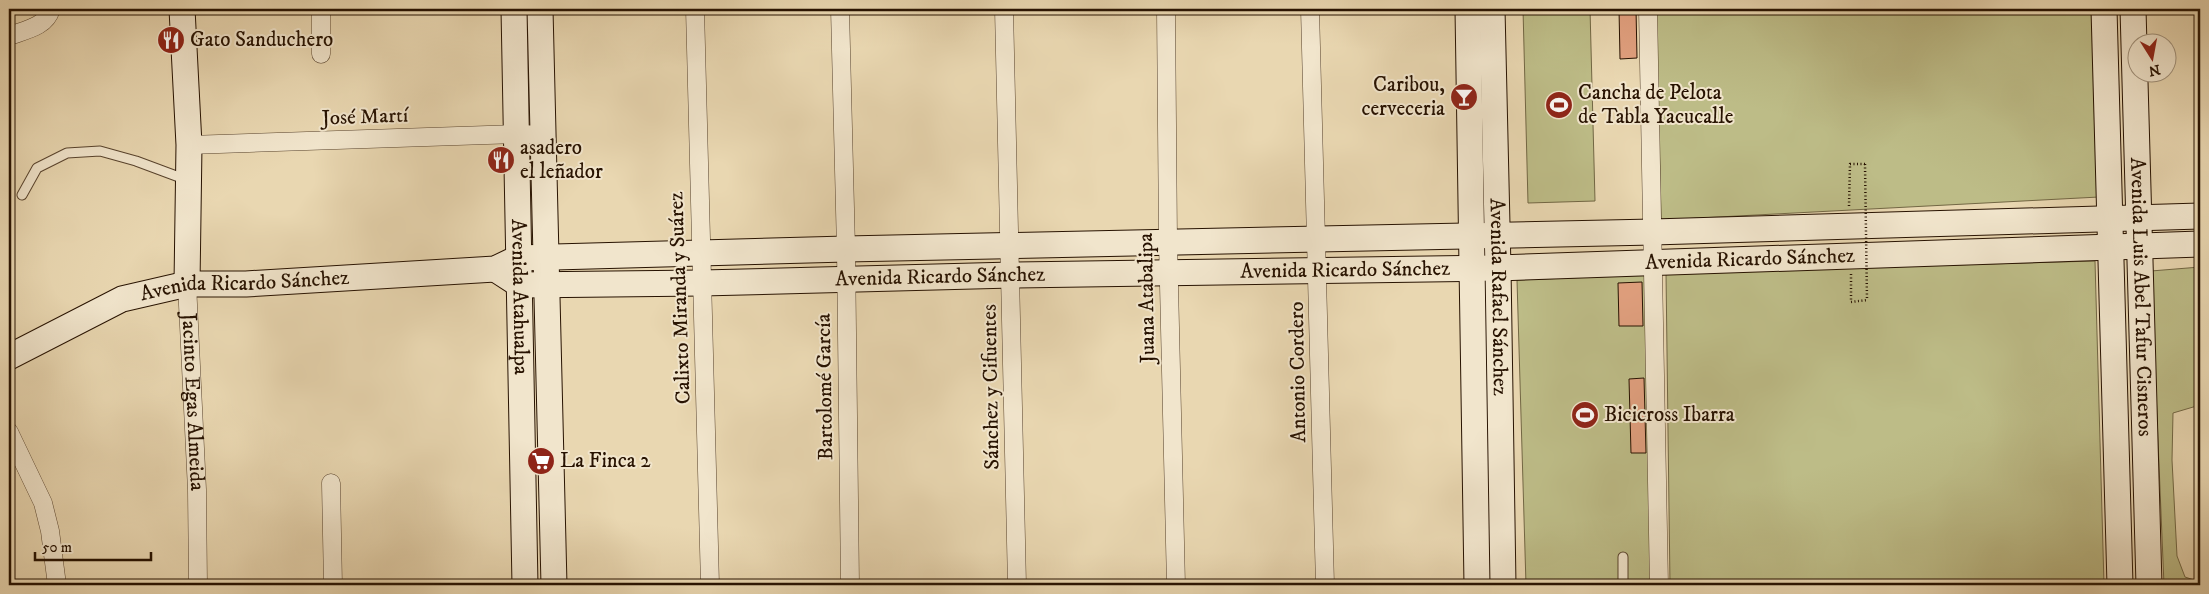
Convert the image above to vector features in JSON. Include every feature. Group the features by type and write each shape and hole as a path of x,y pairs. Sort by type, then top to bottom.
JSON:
{"main road":[{"name":"Jacinto Egas Almeida","path":"182,9 189,145 187,284"},
{"name":"Avenida Atahualpa","path":"514,9 518,134 518,258 525,585"},
{"name":"Avenida Atahualpa","path":"540,9 554,585"},
{"name":"Avenida Rafael Sánchez","path":"1468,9 1485,235 1498,268 1503,585"},
{"name":"Avenida Rafael Sánchez","path":"1477,585 1474,267 1485,235 1492,9"},
{"name":"Avenida Luis Abel Tafur Cisneros","path":"2104,9 2109,248 2120,585"},
{"name":"Avenida Luis Abel Tafur Cisneros","path":"2133,9 2149,585"},
{"name":"Avenida Ricardo Sánchez","path":"9,357 122,299 187,284 246,284 495,269 518,258 1653,232 2139,216 2200,216"},
{"name":"Avenida Ricardo Sánchez","path":"520,285 702,283 1169,272 1498,268 1654,261 2200,244"},
{"path":"495,269 520,285"}],"street":[{"path":"9,36 38,26 49,16 51,9"},
{"path":"321,9 321,54"},
{"name":"Calixto Miranda y Suárez","path":"695,9 710,585"},
{"name":"Bartolomé García","path":"840,9 846,249 850,585"},
{"name":"Sánchez y Cifuentes","path":"1004,9 1012,275 1017,585"},
{"name":"Juana Atabalipa","path":"1166,9 1168,242 1176,585"},
{"name":"Antonio Cordero","path":"1310,9 1325,585"},
{"path":"1648,9 1659,585"},
{"name":"José Martí","path":"189,145 518,134 543,135"},
{"name":"Jacinto Egas Almeida","path":"187,284 197,490 198,585"},
{"path":"9,432 44,503 50,531 57,585"},
{"path":"331,483 333,585"}],"lane":[{"path":"22,195 37,168 66,153 100,151 136,161 188,181"},
{"path":"1623,557 1623,585"}],"path":[{"path":"1849,226 1850,164 1864,164 1867,300 1851,302 1851,255"}],"shaded area":[{"name":"Cancha de Pelota de Tabla Yacucalle","path":"1523,9 1590,9 1595,201 1528,203"},
{"path":"1656,9 2096,9 2099,197 1661,220"},
{"path":"2095,261 2104,585 1670,585 1666,273"},
{"path":"2200,267 2200,405 2173,413 2172,460 2177,556 2185,577 2200,582 2200,585 2164,585 2151,271"},
{"name":"Bicicross Ibarra","path":"1645,275 1653,585 1526,585 1517,280"}],"building":[{"path":"1619,9 1636,9 1637,58 1620,59"},
{"path":"1642,282 1643,326 1619,326 1618,283"},
{"path":"1644,378 1646,453 1631,453 1629,379"}],"place":[{"name":"Gato Sanduchero","path":"171,40"},
{"name":"Caribou, cerveceria","path":"1464,97"},
{"name":"Cancha de Pelota de Tabla Yacucalle","path":"1559,105"},
{"name":"asadero el leñador","path":"501,160"},
{"name":"Bicicross Ibarra","path":"1585,415"},
{"name":"La Finca 2","path":"541,461"}]}
